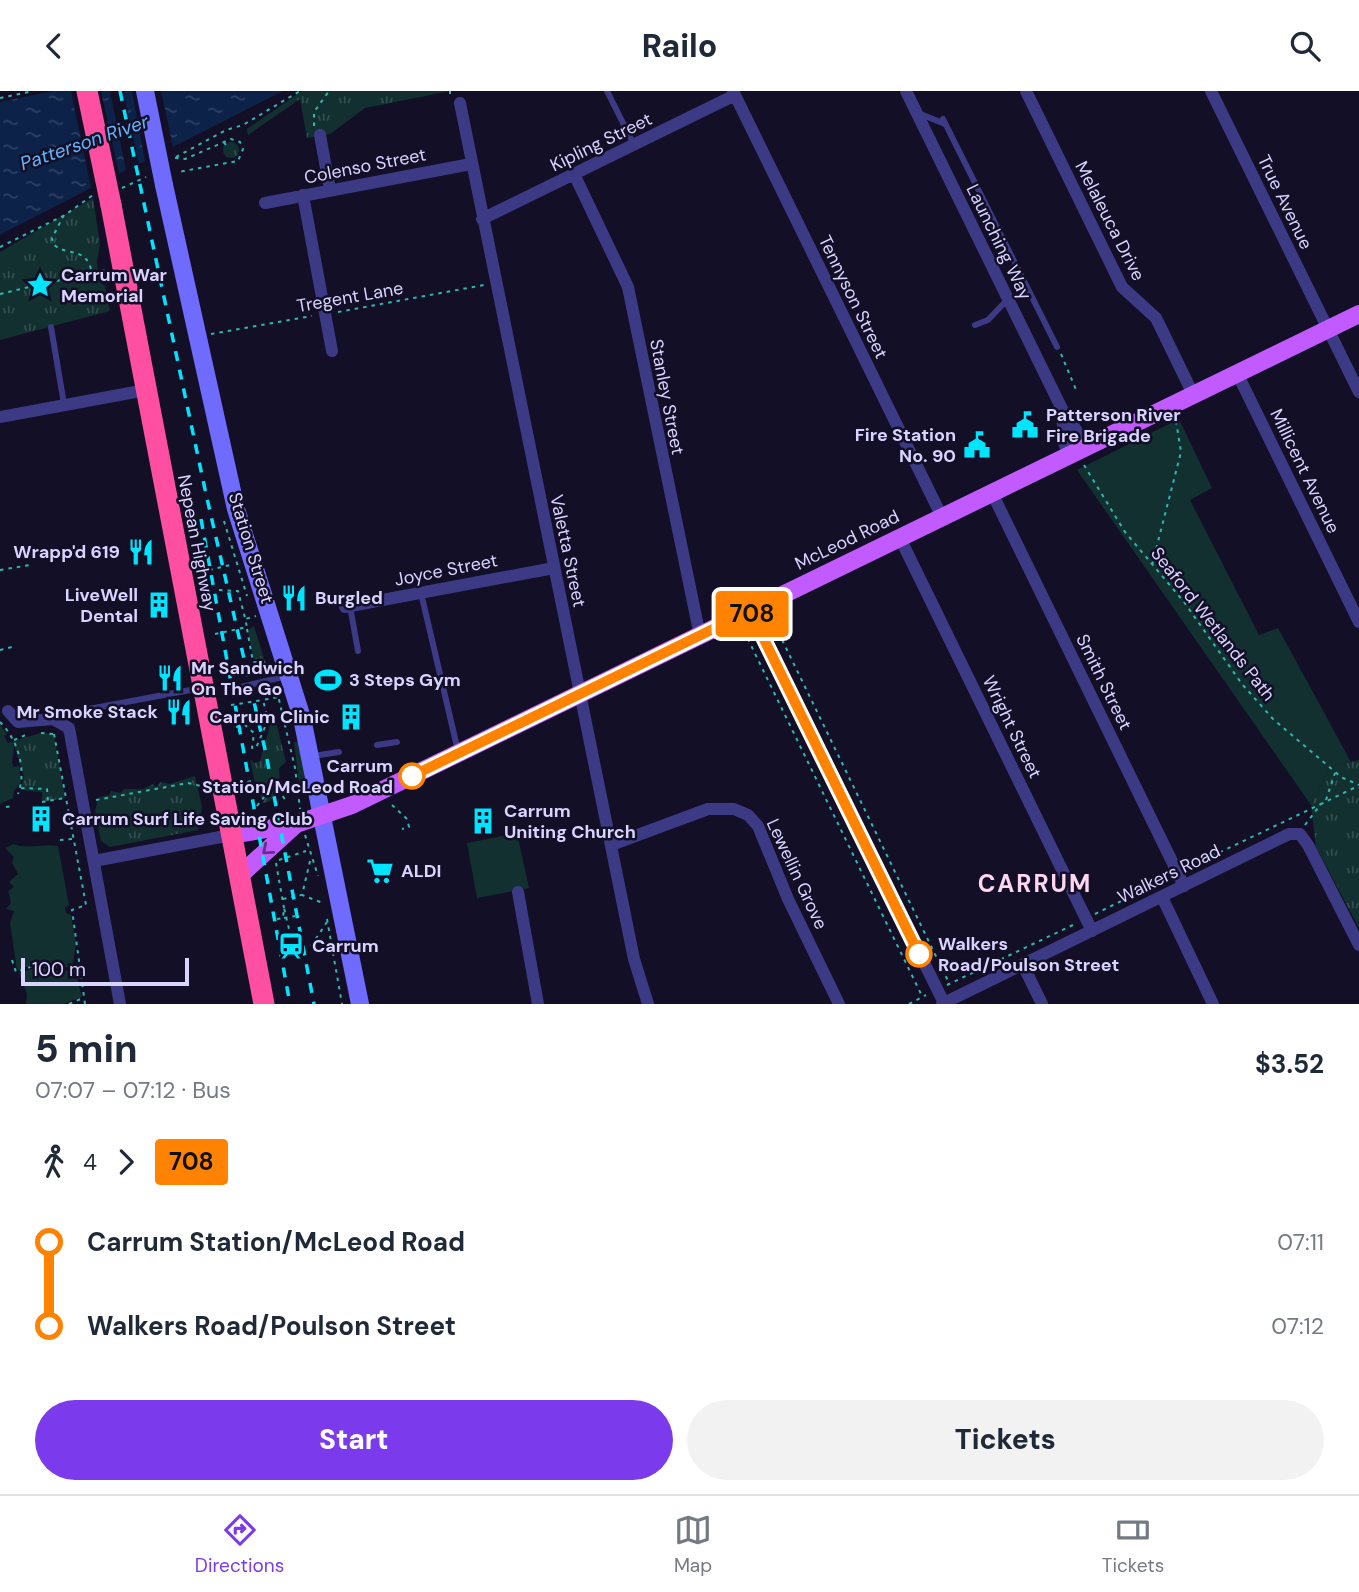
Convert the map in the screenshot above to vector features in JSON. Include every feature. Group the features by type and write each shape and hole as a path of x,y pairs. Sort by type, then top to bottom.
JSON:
{"highway":[{"name":"Nepean Highway","path":"87,91 264,1004"}],"main road":[{"name":"McLeod Road","path":"231,835 296,824 323,816 700,636 1359,314"},
{"path":"239,876 296,824"}],"street":[{"name":"Station Street","path":"145,91 169,179 236,509 291,675 311,757 360,1004"},
{"name":"Launching Way","path":"908,91 914,109 1062,409 1081,437 1093,443"},
{"name":"Melaleuca Drive","path":"1026,91 1122,286 1156,318 1194,394"},
{"name":"True Avenue","path":"1211,91 1359,392"},
{"name":"Kipling Street","path":"482,219 734,93"},
{"name":"Tennyson Street","path":"734,93 942,517"},
{"name":"Valetta Street","path":"453,96 471,164 634,959 648,1004"},
{"path":"320,135 330,190"},
{"name":"Colenso Street","path":"265,203 471,164"},
{"name":"Stanley Street","path":"574,174 628,287 700,636"},
{"path":"303,195 332,351"},
{"name":"Millicent Avenue","path":"1237,373 1359,622"},
{"path":"0,417 146,390"},
{"name":"Launching Way","path":"1062,409 1064,443 1072,454"},
{"name":"Smith Street","path":"992,493 1184,886"},
{"name":"Wright Street","path":"900,538 1093,931"},
{"name":"Joyce Street","path":"348,606 554,568"},
{"path":"750,611 943,1004"},
{"path":"4,716 18,722 53,719 62,722 70,732 120,1004"},
{"name":"Lewellin Grove","path":"611,845 708,809 734,809 748,815 758,826 788,899 839,1004"},
{"name":"Walkers Road","path":"943,1004 1289,834 1300,834"},
{"path":"1300,834 1359,945"},
{"path":"94,860 231,835"},
{"path":"518,892 538,1004"},
{"path":"1162,897 1213,1004"},
{"path":"1023,965 1042,1004"}],"lane":[{"path":"607,91 634,145"},
{"path":"914,109 944,121 1057,347"},
{"path":"975,325 988,320 1008,299"},
{"path":"51,327 65,405"},
{"path":"421,593 458,753"},
{"path":"348,606 358,651"},
{"path":"241,687 291,675"},
{"path":"62,722 73,712 203,688"},
{"path":"377,745 397,742"},
{"path":"311,757 339,752"}],"path":[{"path":"0,98 33,91"},
{"path":"320,135 313,124 313,116 329,91"},
{"path":"169,179 238,161 243,152 240,142 230,139 185,159 175,158"},
{"path":"223,141 229,149"},
{"path":"65,215 52,241 60,249 85,257 92,273"},
{"path":"0,294 35,286 43,291 48,283 105,270"},
{"path":"35,286 40,277 48,283"},
{"name":"Tregent Lane","path":"210,335 495,283"},
{"path":"1057,347 1077,392"},
{"path":"1152,566 1181,451 1179,429 1167,407"},
{"name":"Seaford Wetlands Path","path":"1072,454 1152,566 1184,602 1242,684 1273,719 1336,772 1359,785"},
{"path":"201,572 235,564"},
{"path":"0,570 30,565"},
{"path":"219,590 238,591 253,662 270,663"},
{"path":"245,619 270,611"},
{"path":"771,617 949,984"},
{"path":"215,635 247,627"},
{"path":"744,631 923,997"},
{"path":"0,649 16,646"},
{"path":"231,705 279,697"},
{"path":"236,727 245,725 254,733 252,748 256,748 268,720 264,700"},
{"path":"4,716 24,777 18,794"},
{"path":"41,733 54,734 86,905"},
{"path":"13,741 30,734"},
{"path":"1326,801 1336,772"},
{"path":"92,804 96,800 188,783 201,786"},
{"path":"908,1004 1359,785"},
{"path":"20,788 47,789 48,801"},
{"path":"278,789 286,801"},
{"path":"257,806 264,797"},
{"path":"41,802 65,798"},
{"path":"1300,834 1321,804"},
{"path":"6,807 12,806"},
{"path":"393,806 407,819 408,827 402,829"},
{"path":"60,841 73,839"},
{"path":"268,864 292,853 307,851"},
{"path":"302,895 310,860"},
{"path":"276,862 294,950"},
{"path":"282,899 302,895 324,903"},
{"path":"85,1004 72,910 102,903"},
{"path":"283,918 284,908"},
{"path":"277,919 295,916"},
{"path":"311,946 327,922"},
{"path":"283,952 301,949"},
{"path":"12,960 16,972 36,965 60,969 79,968"},
{"path":"69,1004 84,998"}],"green space":[{"path":"302,91 450,91 365,108 330,134 307,138 300,99 248,135 247,129"},
{"path":"231,142 237,144 237,156 231,158 225,156 223,150 225,144"},
{"path":"93,198 100,244 97,261 99,282 105,286 110,311 0,340 0,252"},
{"path":"1179,419 1212,488 1190,500 1259,635 1278,628 1351,762 1330,767 1311,805 1077,470"},
{"path":"254,626 265,662 253,658 248,630"},
{"path":"271,722 276,722 286,762 279,768 280,790 269,802 262,803 264,800 257,792 250,760 255,763 260,761"},
{"path":"0,724 7,734 4,736 8,743 12,741 13,767 19,766 21,783 14,791 13,798 0,804"},
{"path":"41,733 54,734 65,798 42,802 42,792 20,790 24,777 13,741"},
{"path":"294,742 299,742 307,773 307,792 300,791"},
{"path":"1359,760 1359,928 1316,847 1311,805 1330,767"},
{"path":"195,776 202,807 198,830 110,847 101,841 95,811 99,797 109,795 111,791 121,793 124,789 143,789 153,784 156,787 161,782 170,784"},
{"path":"517,833 529,888 477,898 467,843"},
{"path":"14,844 58,846 69,905 65,907 66,913 71,915 76,944 72,968 38,963 17,970 10,923 14,911 6,909 11,903 8,891 14,887 9,882 18,874 12,863 14,857 5,848"},
{"path":"38,967 58,971 75,970 82,997 63,1004 26,1004 27,994 19,973"}],"water":[{"name":"Patterson River","path":"53,91 283,91 0,235 0,102"}],"pier":[{"path":"71,91 101,91 119,174 126,170 110,91 123,91 139,164 145,161 132,91 161,91 173,147 286,91 0,238 0,235 91,188"}],"railway":[{"path":"120,91 206,494 266,754 314,1004"},
{"path":"201,519 290,1004"}],"bus line":[{"name":"708","path":"412,776 750,611 919,954"}],"place":[{"name":"Carrum War Memorial","path":"40,285"},
{"name":"Patterson River Fire Brigade","path":"1025,425"},
{"name":"Fire Station No. 90","path":"977,445"},
{"name":"Wrapp'd 619","path":"141,552"},
{"name":"Burgled","path":"294,598"},
{"name":"LiveWell Dental","path":"159,605"},
{"name":"Mr Sandwich On The Go","path":"170,678"},
{"name":"3 Steps Gym","path":"328,680"},
{"name":"Mr Smoke Stack","path":"179,712"},
{"name":"Carrum Clinic","path":"351,717"},
{"name":"Carrum Station/McLeod Road","path":"412,776"},
{"name":"Carrum Surf Life Saving Club","path":"41,819"},
{"name":"Carrum Uniting Church","path":"483,821"},
{"name":"ALDI","path":"380,871"},
{"name":"Carrum","path":"291,946"},
{"name":"Walkers Road/Poulson Street","path":"919,954"}],"district":[{"name":"CARRUM","path":"1035,884"}]}
